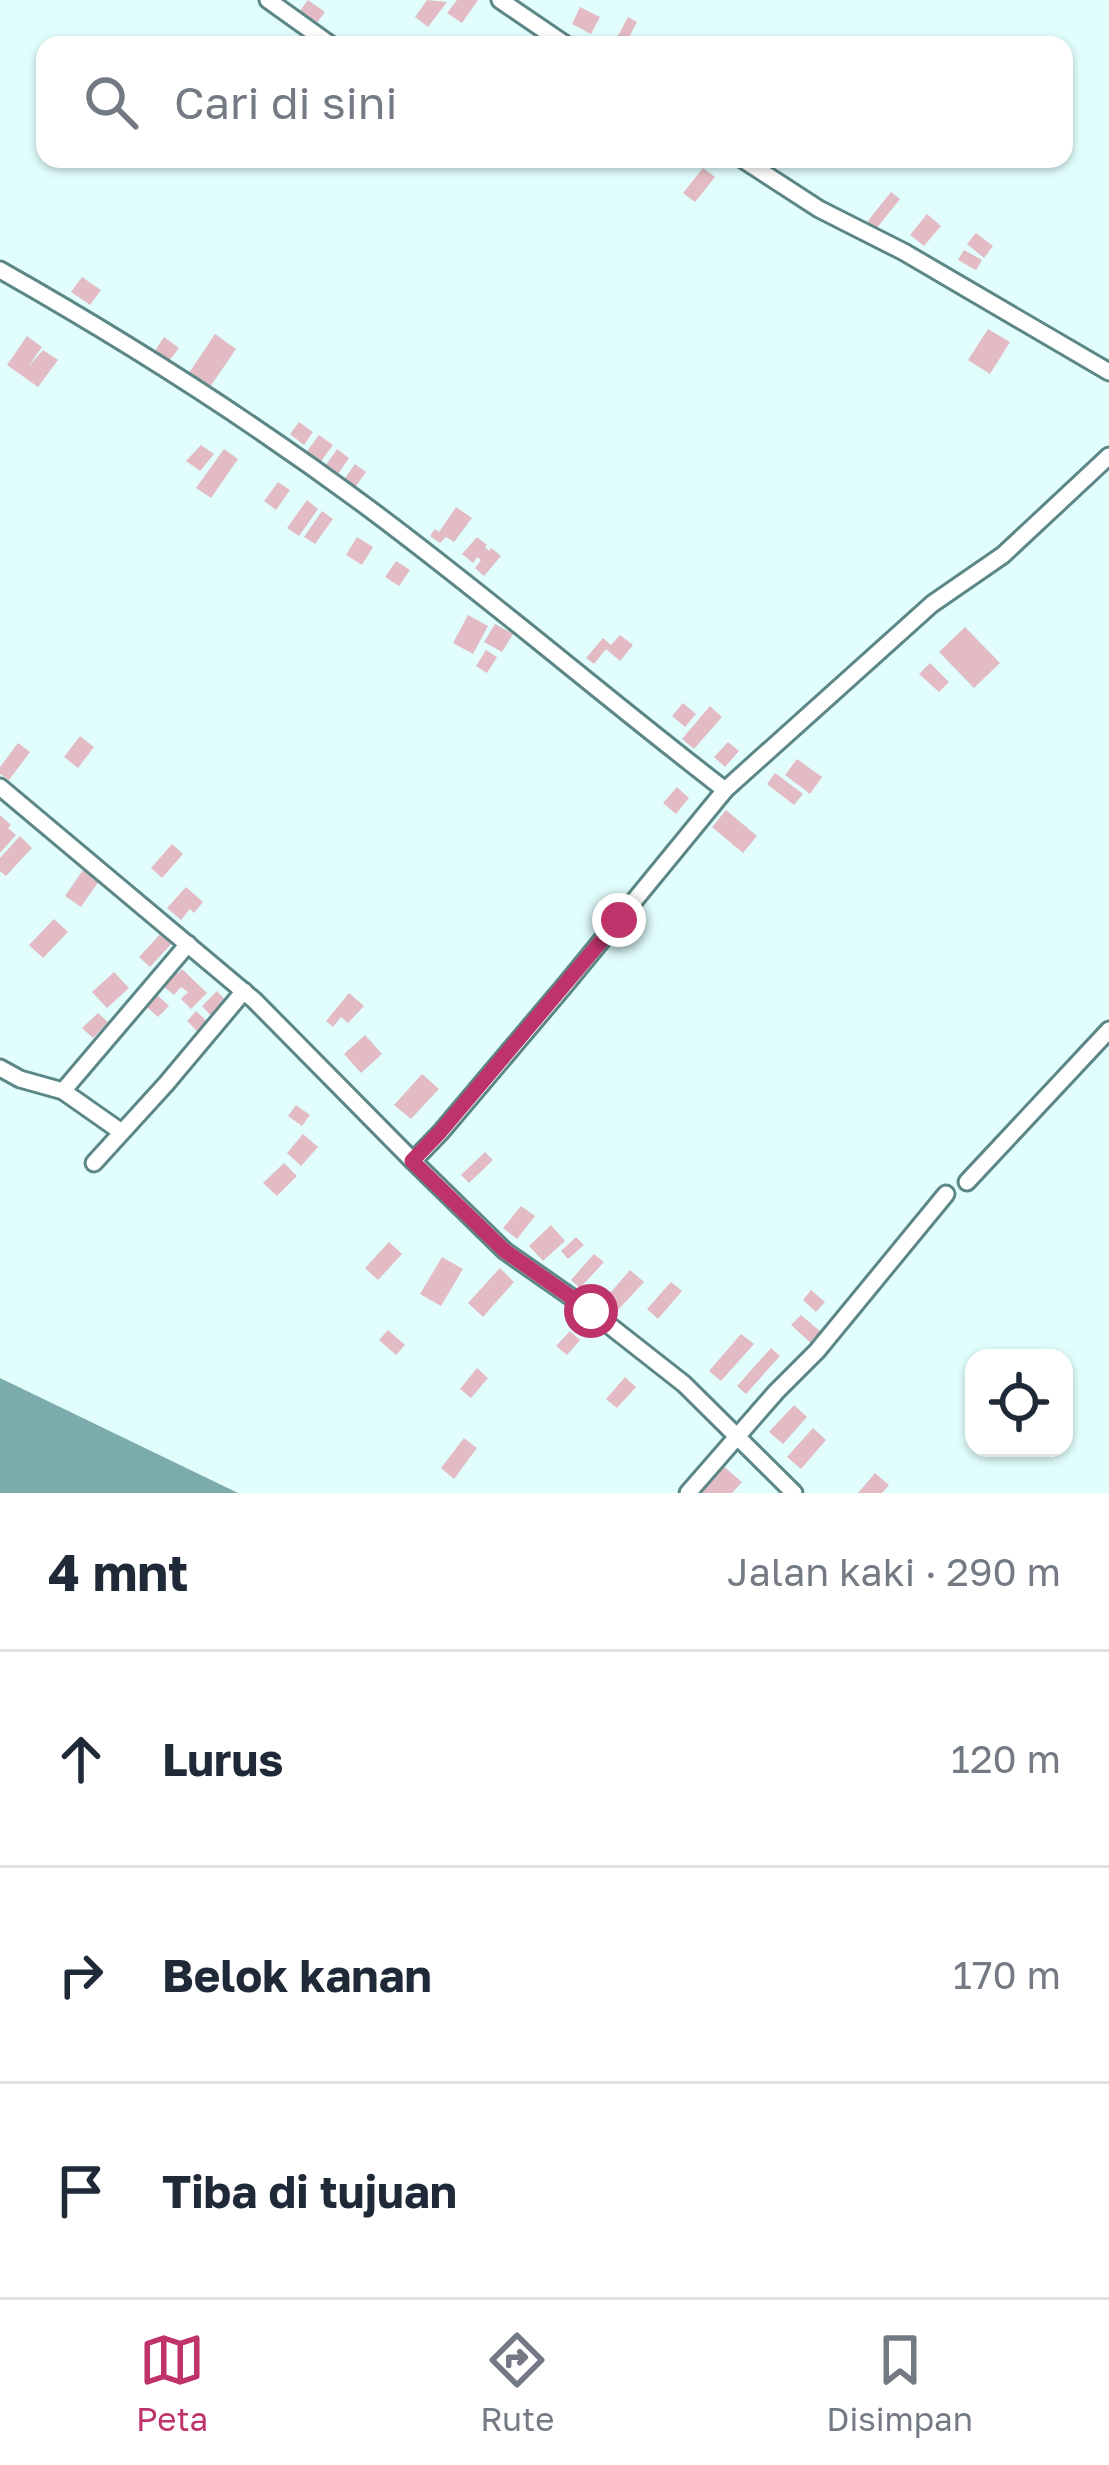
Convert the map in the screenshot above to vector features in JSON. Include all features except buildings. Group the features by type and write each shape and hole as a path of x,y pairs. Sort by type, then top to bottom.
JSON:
{"street":[{"path":"268,0 318,36"},
{"path":"500,0 549,36"},
{"path":"756,168 805,201 925,264 1109,372"},
{"path":"0,270 184,381 340,488 725,790"},
{"path":"412,1161 725,790 932,604 1003,555 1109,455"},
{"path":"0,788 244,991 505,1251 684,1384 794,1493"},
{"path":"63,1091 188,944"},
{"path":"94,1163 244,991"},
{"path":"967,1182 1109,1030"},
{"path":"0,1068 63,1091 120,1131"},
{"path":"688,1493 817,1351 946,1194"}],"water":[{"path":"0,1378 238,1493 0,1493"}],"route":[{"path":"591,1311 505,1251 412,1161 619,920"}]}
